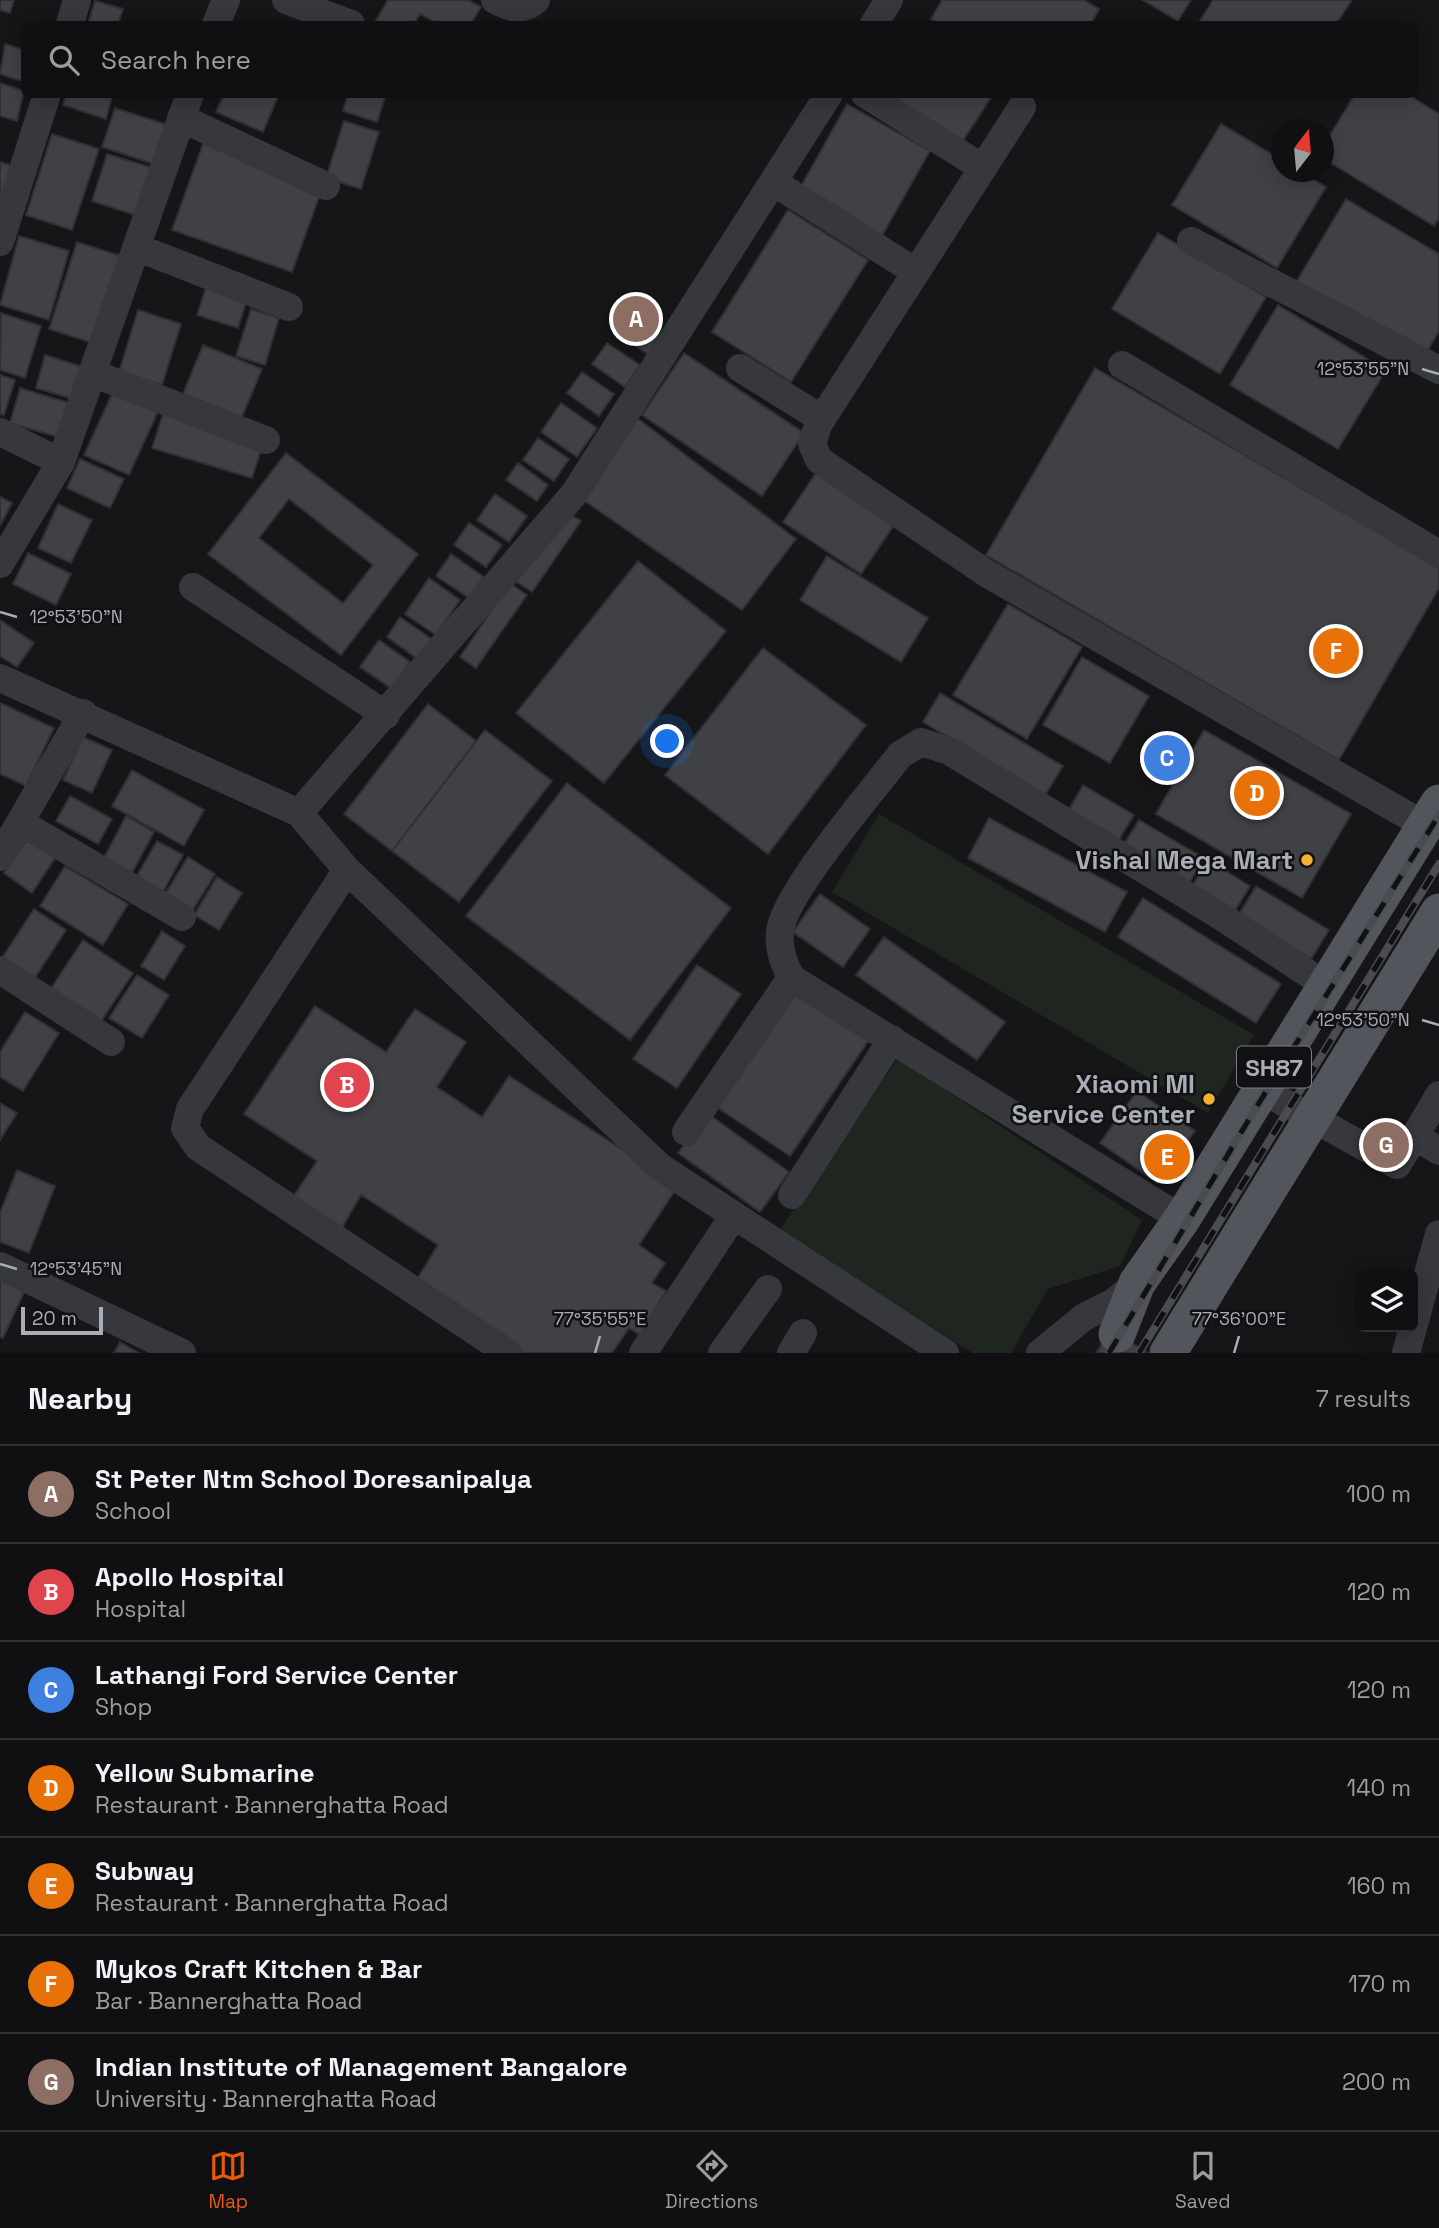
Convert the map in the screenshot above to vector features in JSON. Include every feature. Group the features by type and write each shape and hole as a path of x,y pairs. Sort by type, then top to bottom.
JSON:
{"main road":[{"name":"SH87","path":"1117,1334 1137,1283 1182,1219 1432,814"},
{"name":"SH87","path":"1168,1353 1439,912"}],"street":[{"path":"71,21 78,0"},
{"path":"217,21 226,0"},
{"path":"286,0 343,21"},
{"path":"495,0 509,8 528,7 536,0"},
{"path":"876,21 889,0"},
{"path":"0,242 46,98"},
{"path":"299,813 574,494 826,98"},
{"path":"871,98 982,168"},
{"path":"0,564 61,462 185,106 326,186"},
{"path":"1022,107 982,168 909,268 815,414 812,444 819,460 986,573 1432,814"},
{"path":"774,181 909,268"},
{"path":"1191,241 1439,370"},
{"path":"136,247 289,307"},
{"path":"1122,365 1439,554"},
{"path":"740,368 815,414"},
{"path":"92,373 266,440"},
{"path":"0,432 61,462"},
{"path":"193,587 386,715"},
{"path":"0,678 83,713 299,813 347,870 660,1167 734,1215 911,1344 945,1353"},
{"path":"0,857 83,713"},
{"path":"1182,1219 791,978 781,959 779,930 792,898 900,755 921,743 949,751 1098,840 1327,986"},
{"path":"21,823 182,918"},
{"path":"347,870 190,1109 185,1128 198,1147 508,1353"},
{"path":"0,970 111,1042"},
{"path":"686,1132 791,978"},
{"path":"792,1195 892,1039"},
{"path":"1260,1089 1397,1165 1439,1094"},
{"path":"1415,1136 1439,1151"},
{"path":"643,1353 734,1215"},
{"path":"1406,1353 1439,1234"},
{"path":"0,1266 182,1353"},
{"path":"1040,1353 1084,1317 1114,1302 1137,1283"},
{"path":"722,1353 768,1289"}],"shaded area":[{"path":"879,814 1254,1035 1208,1113 832,892"},
{"path":"898,1058 1142,1220 1120,1266 1048,1289 1011,1353 973,1353 779,1231"}],"building":[{"path":"0,0 14,0 10,13 0,10"},
{"path":"388,0 468,0 481,7 473,21 433,21 420,14 416,21 376,21"},
{"path":"942,0 1084,0 1099,9 1093,21 931,19"},
{"path":"1143,0 1191,0 1178,21"},
{"path":"1213,0 1352,0 1338,21 1200,21"},
{"path":"95,1 123,9 119,21 89,21"},
{"path":"5,44 21,49 21,81 0,74"},
{"path":"0,83 21,90 22,98 17,121 0,116"},
{"path":"65,98 112,98 106,119 63,105"},
{"path":"222,98 277,98 263,132 216,112"},
{"path":"347,98 385,98 377,122 343,111"},
{"path":"890,98 991,98 960,145"},
{"path":"1353,98 1413,98 1439,114 1439,218 1434,226 1334,165 1334,129"},
{"path":"847,104 930,151 879,241 796,195"},
{"path":"115,108 170,126 157,165 102,147"},
{"path":"344,121 379,132 361,189 326,178"},
{"path":"1221,124 1271,154 1271,182 1318,182 1326,187 1277,268 1172,205"},
{"path":"52,134 99,149 72,230 26,215"},
{"path":"203,144 323,186 292,272 172,230"},
{"path":"107,154 153,168 138,216 92,201"},
{"path":"0,162 17,167 0,222"},
{"path":"1346,199 1439,254 1439,331 1422,360 1295,284"},
{"path":"788,210 868,260 791,382 712,332"},
{"path":"1158,233 1266,297 1220,374 1112,309"},
{"path":"19,236 69,251 49,320 0,305"},
{"path":"77,242 124,257 96,344 49,329"},
{"path":"207,284 248,296 238,328 197,315"},
{"path":"1278,305 1386,370 1338,449 1230,385"},
{"path":"251,309 279,318 265,365 236,356"},
{"path":"138,310 181,324 162,385 119,372"},
{"path":"1,313 41,326 25,378 0,370"},
{"path":"626,314 661,337 649,355 614,331"},
{"path":"607,343 640,365 625,387 592,364"},
{"path":"203,345 262,369 242,417 183,394"},
{"path":"684,353 804,433 762,496 642,415"},
{"path":"45,355 83,367 73,399 36,388"},
{"path":"1095,368 1439,568 1439,588 1339,760 986,555"},
{"path":"582,372 614,394 599,416 567,393"},
{"path":"0,375 15,380 4,415 0,414"},
{"path":"116,385 161,405 129,475 84,455"},
{"path":"20,388 69,403 58,437 10,423"},
{"path":"561,403 597,428 577,457 541,432"},
{"path":"164,411 264,441 252,478 152,448"},
{"path":"637,418 796,539 742,610 579,497"},
{"path":"538,438 569,459 554,481 523,460"},
{"path":"286,453 418,554 341,655 208,554","holes":["289,499 373,565 343,603 259,538"]},
{"path":"80,459 124,479 110,508 67,488"},
{"path":"518,463 548,485 537,501 506,480"},
{"path":"816,473 894,525 861,574 783,522"},
{"path":"495,494 527,516 509,542 477,520"},
{"path":"0,497 12,503 0,526"},
{"path":"58,504 92,520 71,563 38,548"},
{"path":"564,510 581,521 532,592 515,581"},
{"path":"469,523 502,545 486,567 454,545"},
{"path":"28,553 71,574 56,605 13,584"},
{"path":"451,554 484,577 469,598 436,576"},
{"path":"827,556 928,618 901,662 800,600"},
{"path":"638,561 726,631 604,783 516,713"},
{"path":"429,578 460,600 436,635 405,614"},
{"path":"510,583 527,595 476,668 460,657"},
{"path":"1008,604 1082,647 1027,739 953,695"},
{"path":"400,617 436,642 422,662 387,637"},
{"path":"0,620 34,643 17,667 0,656"},
{"path":"379,640 410,662 392,689 360,667"},
{"path":"763,648 866,725 768,854 665,775"},
{"path":"1082,657 1149,696 1110,763 1043,725"},
{"path":"940,693 1063,766 1045,795 923,722"},
{"path":"0,703 54,728 26,786 0,774"},
{"path":"428,704 476,741 392,851 344,814"},
{"path":"485,730 552,781 459,902 392,851"},
{"path":"1204,730 1351,814 1302,898 1156,814"},
{"path":"83,737 112,750 92,793 63,780"},
{"path":"132,770 204,810 184,846 112,806"},
{"path":"567,783 731,908 630,1040 466,916"},
{"path":"1083,785 1134,815 1118,841 1068,811"},
{"path":"70,796 112,819 98,844 56,821"},
{"path":"126,816 154,832 132,873 104,858"},
{"path":"989,818 1127,892 1105,932 968,858"},
{"path":"1139,820 1204,858 1188,885 1123,846"},
{"path":"29,836 57,855 32,893 4,873"},
{"path":"157,841 183,855 163,892 136,877"},
{"path":"188,857 215,874 191,913 164,896"},
{"path":"1208,860 1250,886 1233,914 1191,888"},
{"path":"65,866 128,904 103,945 40,906"},
{"path":"217,877 242,893 219,930 194,915"},
{"path":"1256,886 1329,930 1311,959 1238,916"},
{"path":"820,894 870,929 843,967 793,932"},
{"path":"1143,898 1281,984 1256,1023 1118,937"},
{"path":"34,909 66,930 34,979 2,958"},
{"path":"162,931 185,946 164,980 141,966"},
{"path":"884,937 1005,1022 977,1060 856,975"},
{"path":"83,940 133,973 100,1023 50,990"},
{"path":"697,965 741,994 677,1088 633,1059"},
{"path":"137,975 169,995 142,1038 109,1018"},
{"path":"797,986 871,1037 790,1156 715,1106"},
{"path":"315,1006 386,1052 415,1009 466,1042 437,1087 482,1117 509,1076 678,1186 639,1245 665,1263 652,1283 666,1291 640,1335 629,1328 612,1353 516,1353 414,1284 438,1245 361,1195 339,1233 291,1200 317,1161 244,1114"},
{"path":"25,1012 59,1033 23,1091 0,1077 0,1052"},
{"path":"1137,1091 1195,1131 1158,1183 1100,1143"},
{"path":"0,1103 17,1113 0,1140"},
{"path":"707,1113 789,1172 760,1212 678,1153"},
{"path":"17,1170 55,1186 29,1253 0,1242 0,1213"},
{"path":"0,1279 25,1290 3,1338 0,1337"},
{"path":"1111,1330 1148,1353 1096,1353"},
{"path":"120,1342 139,1353 114,1353"}],"railway":[{"path":"1109,1353 1254,1111 1439,815"},
{"path":"1139,1353 1439,864"}],"place":[{"name":"St Peter Ntm School Doresanipalya","path":"636,319"},
{"name":"Mykos Craft Kitchen & Bar","path":"1336,651"},
{"name":"Lathangi Ford Service Center","path":"1167,758"},
{"name":"Yellow Submarine","path":"1257,793"},
{"name":"Vishal Mega Mart","path":"1307,860"},
{"name":"Apollo Hospital","path":"347,1085"},
{"name":"Xiaomi MI Service Center","path":"1209,1099"},
{"name":"Indian Institute of Management Bangalore","path":"1386,1145"},
{"name":"Subway","path":"1167,1157"}]}
